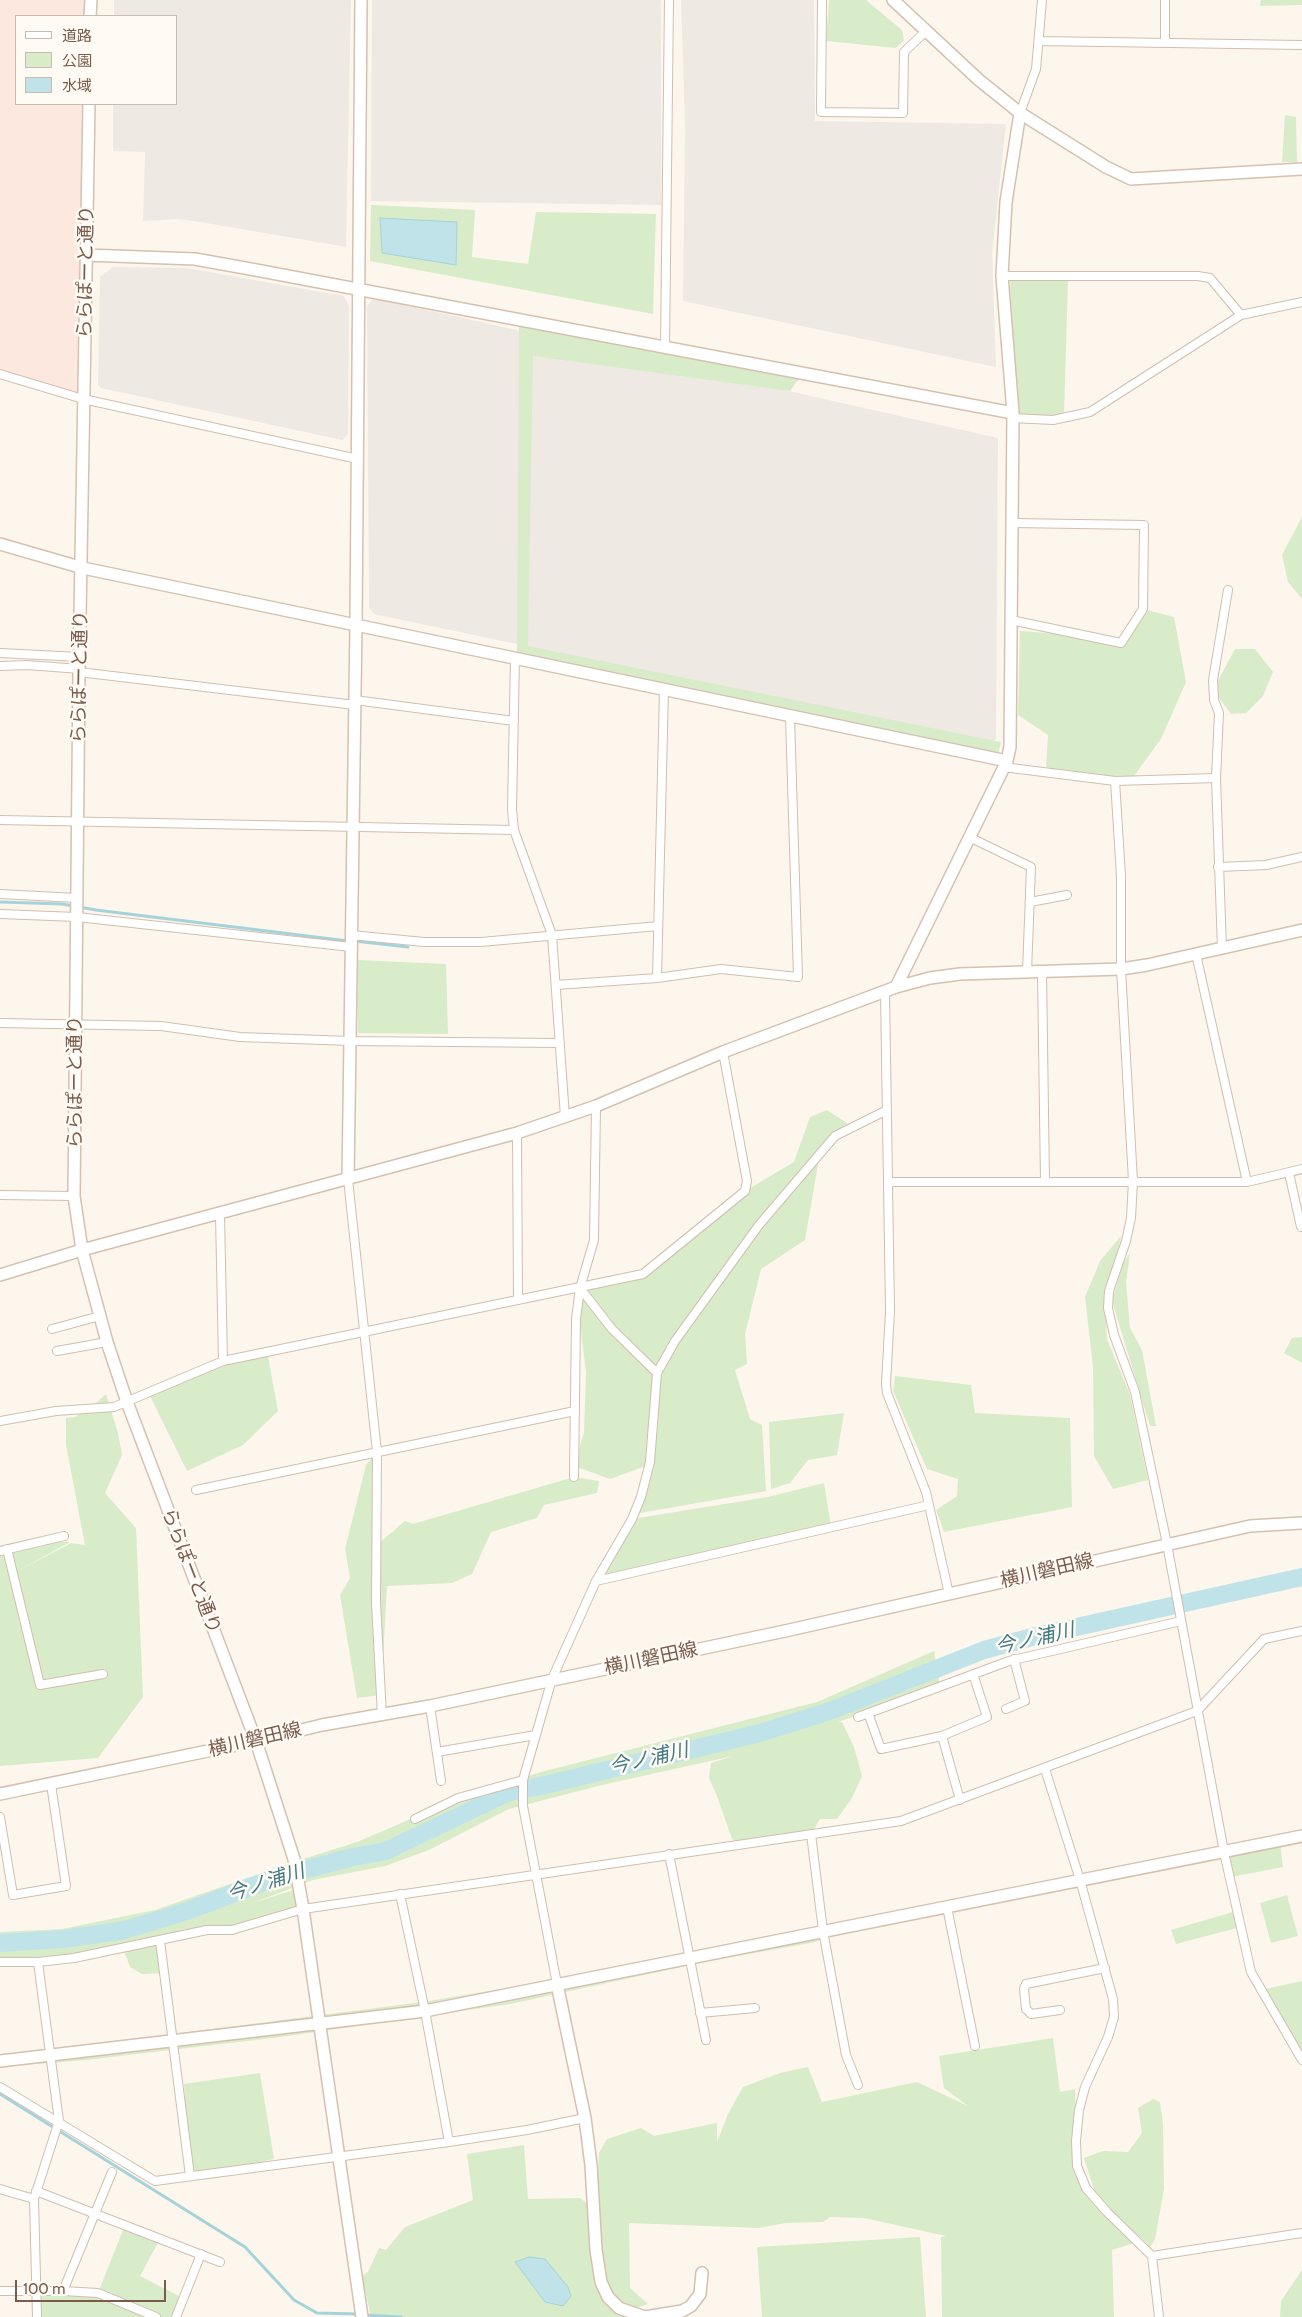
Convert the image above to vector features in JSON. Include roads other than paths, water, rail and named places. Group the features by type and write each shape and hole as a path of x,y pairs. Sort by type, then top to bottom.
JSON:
{"street":[{"path":"90,15 91,0"},
{"path":"361,0 360,288 348,1179 362,1331 377,1452 376,1603 382,1715"},
{"path":"665,346 668,0"},
{"path":"822,0 821,112 904,113 904,52 927,30"},
{"path":"893,0 979,80 1020,112 1106,167 1131,179 1302,169"},
{"path":"896,987 1005,764 1010,747 1013,416 1002,276 1006,202 1020,112 1036,69 1042,0"},
{"path":"1164,0 1165,43"},
{"path":"1039,41 1302,45"},
{"name":"ららぽーと通り","path":"89,105 74,1196 82,1250 106,1342 126,1402 256,1741 294,1859 300,1888 362,2317"},
{"path":"86,255 196,259 665,346 1013,416 1053,420 1090,412 1241,315 1302,302"},
{"path":"1002,276 1198,276 1210,278 1241,315"},
{"path":"0,374 84,399 358,459"},
{"path":"1011,620 1121,643 1143,609 1144,525 1012,523"},
{"path":"0,544 83,568 356,624 1005,764 1115,781 1216,778"},
{"path":"1222,948 1216,778 1219,713 1214,700 1213,680 1228,590"},
{"path":"0,653 80,666 355,703 514,721"},
{"path":"515,658 512,810 514,830 552,935 565,1117"},
{"path":"0,666 80,666"},
{"path":"657,978 664,690"},
{"path":"556,985 657,978 721,969 798,977 790,717"},
{"path":"1115,781 1121,876 1121,969 1133,1181 1131,1218 1126,1241 1109,1291 1108,1308 1114,1334 1135,1392 1167,1544 1224,1852 1251,1972 1302,2060"},
{"path":"0,820 514,830"},
{"path":"969,837 1031,868 1027,972"},
{"path":"1218,867 1266,865 1302,857"},
{"path":"0,894 77,898"},
{"path":"1030,902 1067,895"},
{"path":"0,914 77,917 351,947"},
{"path":"351,935 424,942 481,942 658,926"},
{"path":"0,1275 82,1250 517,1133 596,1106 723,1052 896,987 930,978 960,974 1121,969 1302,930"},
{"path":"1196,954 1247,1182"},
{"path":"1042,972 1045,1182"},
{"path":"885,992 890,1311 886,1384 887,1393 926,1492 949,1594"},
{"path":"0,1023 162,1026 240,1037 350,1041 560,1043"},
{"path":"0,1420 56,1411 114,1407 223,1361 643,1274 745,1191 747,1180 723,1052"},
{"path":"574,1477 576,1319 580,1288 594,1240 596,1106"},
{"path":"702,2273 700,2294 692,2306 682,2311 645,2317 619,2308 608,2297 601,2282 596,2250 591,2165 585,2118 536,1875 524,1806 523,1780 552,1679 596,1581 632,1519 641,1497 650,1462 658,1373 675,1341 759,1225 836,1136 887,1110"},
{"path":"517,1133 518,1300"},
{"path":"888,1182 1247,1182 1302,1170"},
{"path":"1289,1173 1301,1226"},
{"path":"0,1196 74,1196"},
{"path":"220,1214 223,1361"},
{"path":"580,1288 612,1329 658,1373"},
{"path":"52,1329 100,1316"},
{"path":"57,1351 106,1342"},
{"path":"196,1490 575,1411"},
{"path":"596,1581 929,1505"},
{"name":"横川磐田線","path":"0,1794 256,1741 322,1725 430,1706 785,1631 1250,1526 1302,1523"},
{"path":"64,1536 4,1550 40,1685 103,1674"},
{"path":"858,1717 1014,1659 1180,1620"},
{"path":"0,1962 38,1962 74,1958 207,1930 232,1930 303,1909 901,1821 1046,1769 1197,1711 1264,1639 1302,1631"},
{"path":"1006,1709 1025,1701 1014,1659"},
{"path":"868,1713 881,1750 942,1736 987,1717 973,1674"},
{"path":"430,1706 441,1781"},
{"path":"436,1752 536,1735"},
{"path":"942,1736 960,1800"},
{"path":"1046,1769 1080,1880 1113,1999 1114,2017 1108,2037 1085,2086 1079,2110 1076,2141 1077,2166 1086,2188 1107,2212 1152,2256 1160,2317"},
{"path":"415,1819 458,1798 523,1780"},
{"path":"0,1817 13,1895 66,1886 51,1784"},
{"path":"811,1834 823,1931 846,2054 858,2085"},
{"path":"0,2061 49,2057 319,2022 425,2011 1302,1836"},
{"path":"669,1854 688,1958 706,2040"},
{"path":"400,1894 425,2011 449,2142"},
{"path":"947,1907 975,2046"},
{"path":"160,1941 190,2176"},
{"path":"37,2317 35,2195 59,2121 49,2057 38,1962"},
{"path":"1060,2010 1031,2014 1026,2009 1024,1989 1026,1984 1105,1968"},
{"path":"700,2013 755,2008"},
{"path":"0,2087 59,2121 155,2181 449,2142 527,2130 585,2118"},
{"path":"63,2291 112,2172"},
{"path":"0,2189 35,2195 94,2214 220,2262"},
{"path":"1152,2256 1302,2232"},
{"path":"176,2317 201,2254"},
{"path":"0,2291 98,2293 156,2317"}],"water":[{"path":"380,218 457,222 456,265 382,253"},
{"path":"529,2257 545,2259 568,2287 571,2296 563,2306 545,2302 515,2262"}],"waterway":[{"path":"0,902 62,904 96,910 348,941"},
{"path":"354,941 408,947"},
{"name":"今ノ浦川","path":"0,1943 64,1939 125,1930 187,1911 277,1877 353,1857 386,1851 509,1792 760,1733 830,1711 984,1650 1036,1636 1302,1577"},
{"path":"0,2094 245,2247 294,2300 317,2313 358,2314"},
{"path":"364,2315 401,2317"}]}
